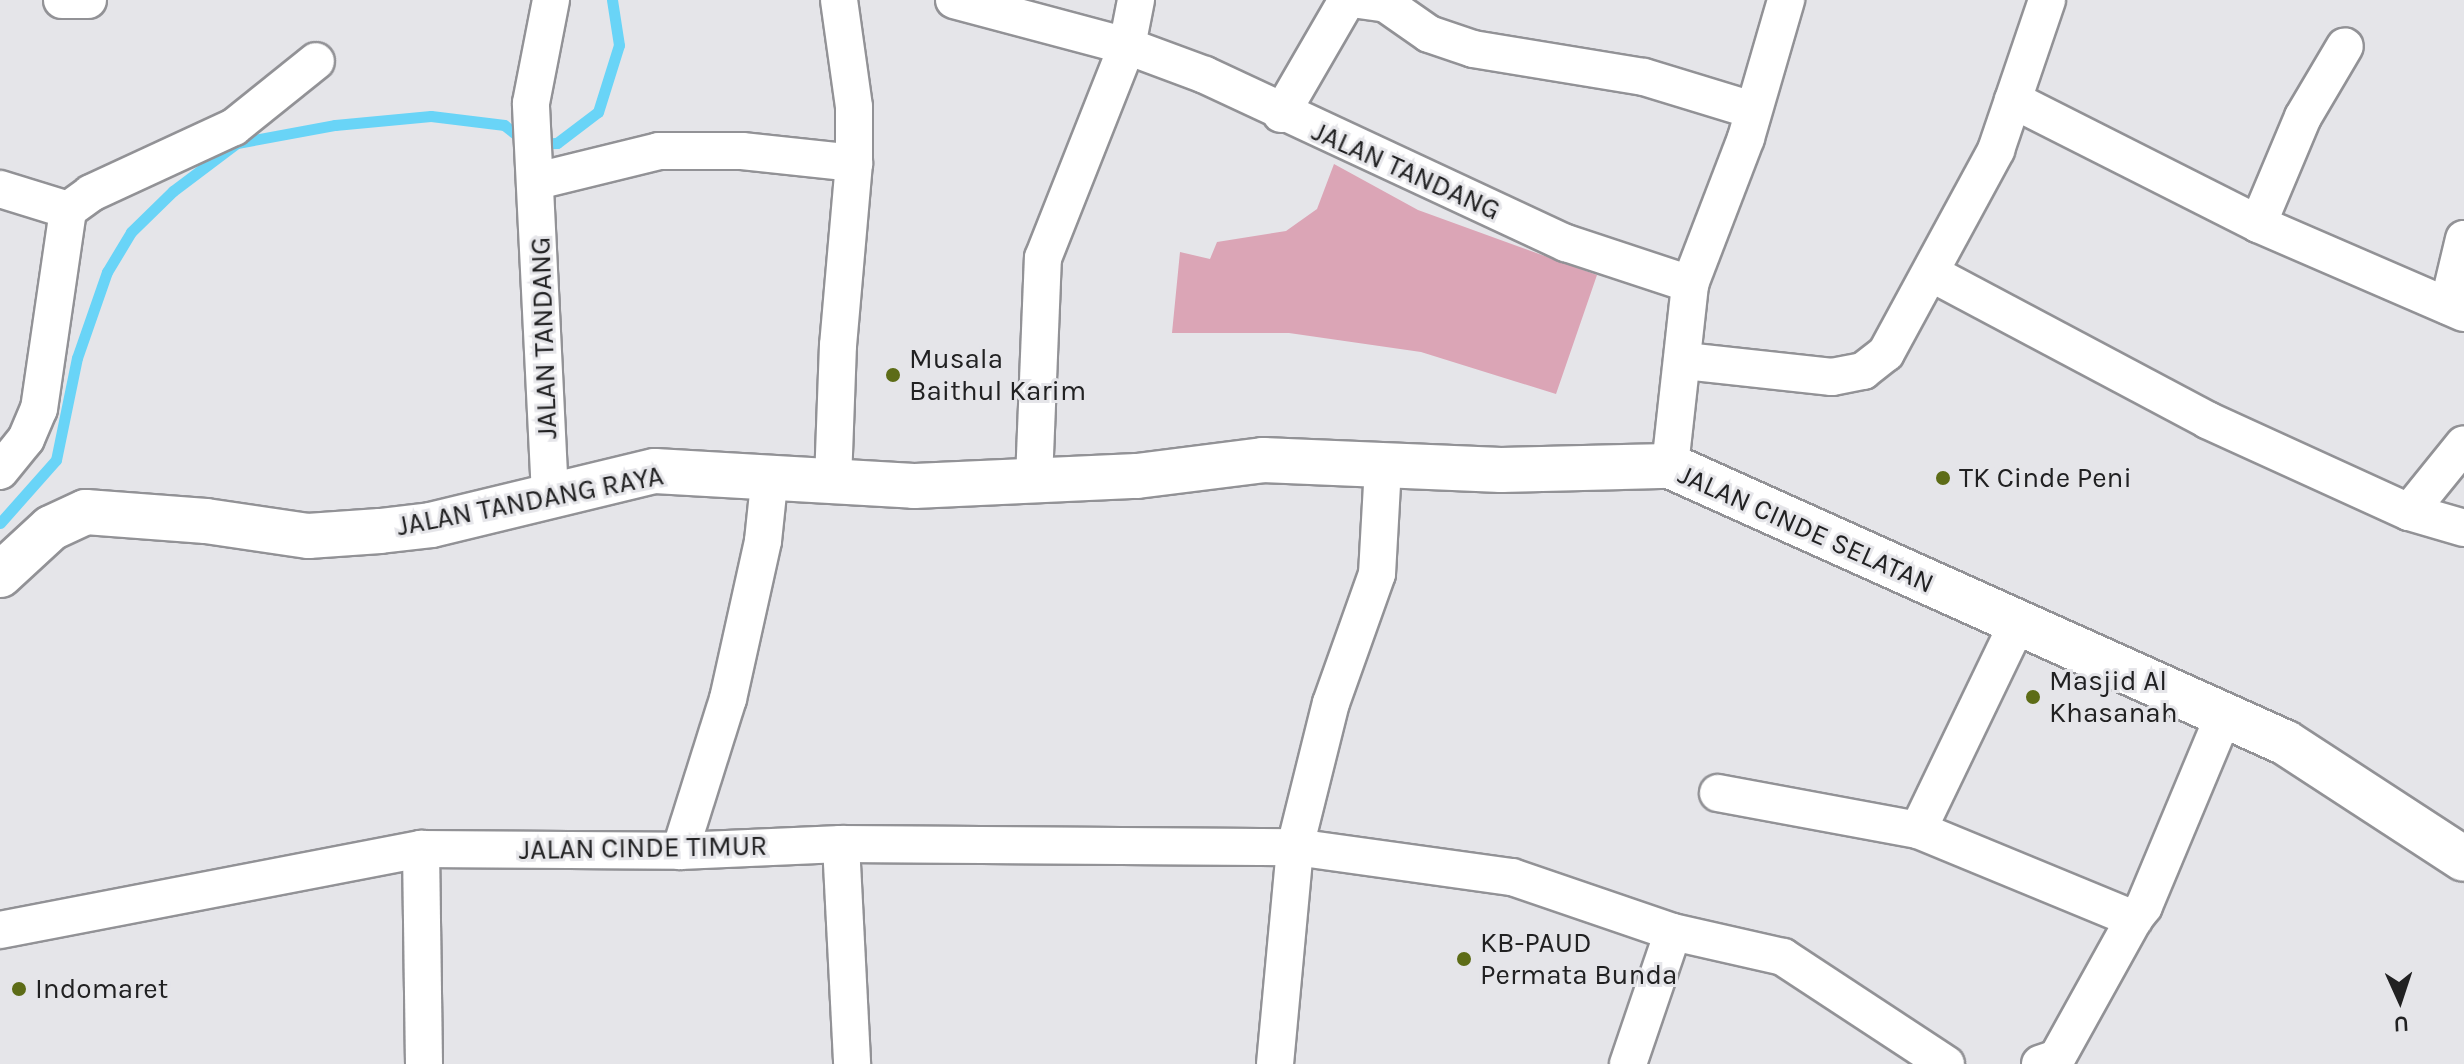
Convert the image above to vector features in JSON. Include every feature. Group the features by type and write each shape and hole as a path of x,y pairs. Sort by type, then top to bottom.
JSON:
{"street":[{"path":"62,0 88,0"},
{"name":"JALAN TANDANG","path":"550,495 531,103 551,0"},
{"path":"833,482 838,345 854,163 854,107 839,0"},
{"name":"JALAN TANDANG","path":"954,0 1127,46 1205,75 1281,114 1566,243 1690,284"},
{"path":"1034,480 1043,258 1127,46 1136,0"},
{"path":"1281,114 1347,0"},
{"path":"1359,0 1386,4 1429,34 1473,49 1644,77 1752,110"},
{"path":"1670,466 1685,361 1690,284 1752,110 1786,0"},
{"path":"1685,361 1832,377 1863,371 1886,353 1996,150 2047,0"},
{"path":"2258,224 2303,117 2345,46"},
{"path":"0,471 26,439 39,409 68,210 91,193 234,127 316,61"},
{"path":"2013,100 2258,224 2456,310 2464,239"},
{"path":"535,169 659,151 742,151 854,163"},
{"path":"0,189 68,210"},
{"path":"1931,273 2207,420 2409,512 2464,528"},
{"path":"2409,512 2464,444"},
{"name":"JALAN CINDE SELATAN","path":"1034,480 1137,476 1263,460 1501,470 1670,466 2286,743 2464,859"},
{"path":"1275,1064 1295,847 1331,703 1377,574 1383,466"},
{"name":"JALAN TANDANG RAYA","path":"0,575 51,528 86,512 206,521 308,536 431,525 655,471 770,474 833,482 914,486 1034,480"},
{"path":"680,851 728,699 763,541 770,474"},
{"path":"1918,830 2017,624"},
{"path":"2040,1064 2057,1058 2144,906 2224,715"},
{"path":"1718,793 1918,830 2134,919"},
{"path":"841,844 852,1064"},
{"name":"JALAN CINDE TIMUR","path":"0,930 421,849 680,851 841,844 1295,847 1512,877 1673,932 1783,957 1946,1064"},
{"path":"421,849 424,1064"},
{"path":"1628,1064 1673,932"}],"shaded area":[{"path":"1334,164 1418,210 1597,275 1556,394 1421,352 1289,333 1172,333 1180,252 1210,259 1217,242 1286,231 1317,209"}],"waterway":[{"path":"0,523 56,460 77,358 107,272 131,232 173,191 237,143 335,125 431,116 504,125 528,144 557,143 598,112 619,45 612,0"}],"place":[{"name":"Musala Baithul Karim","path":"893,375"},
{"name":"TK Cinde Peni","path":"1943,478"},
{"name":"Masjid Al Khasanah","path":"2033,697"},
{"name":"KB-PAUD Permata Bunda","path":"1464,959"},
{"name":"Indomaret","path":"19,989"}]}
